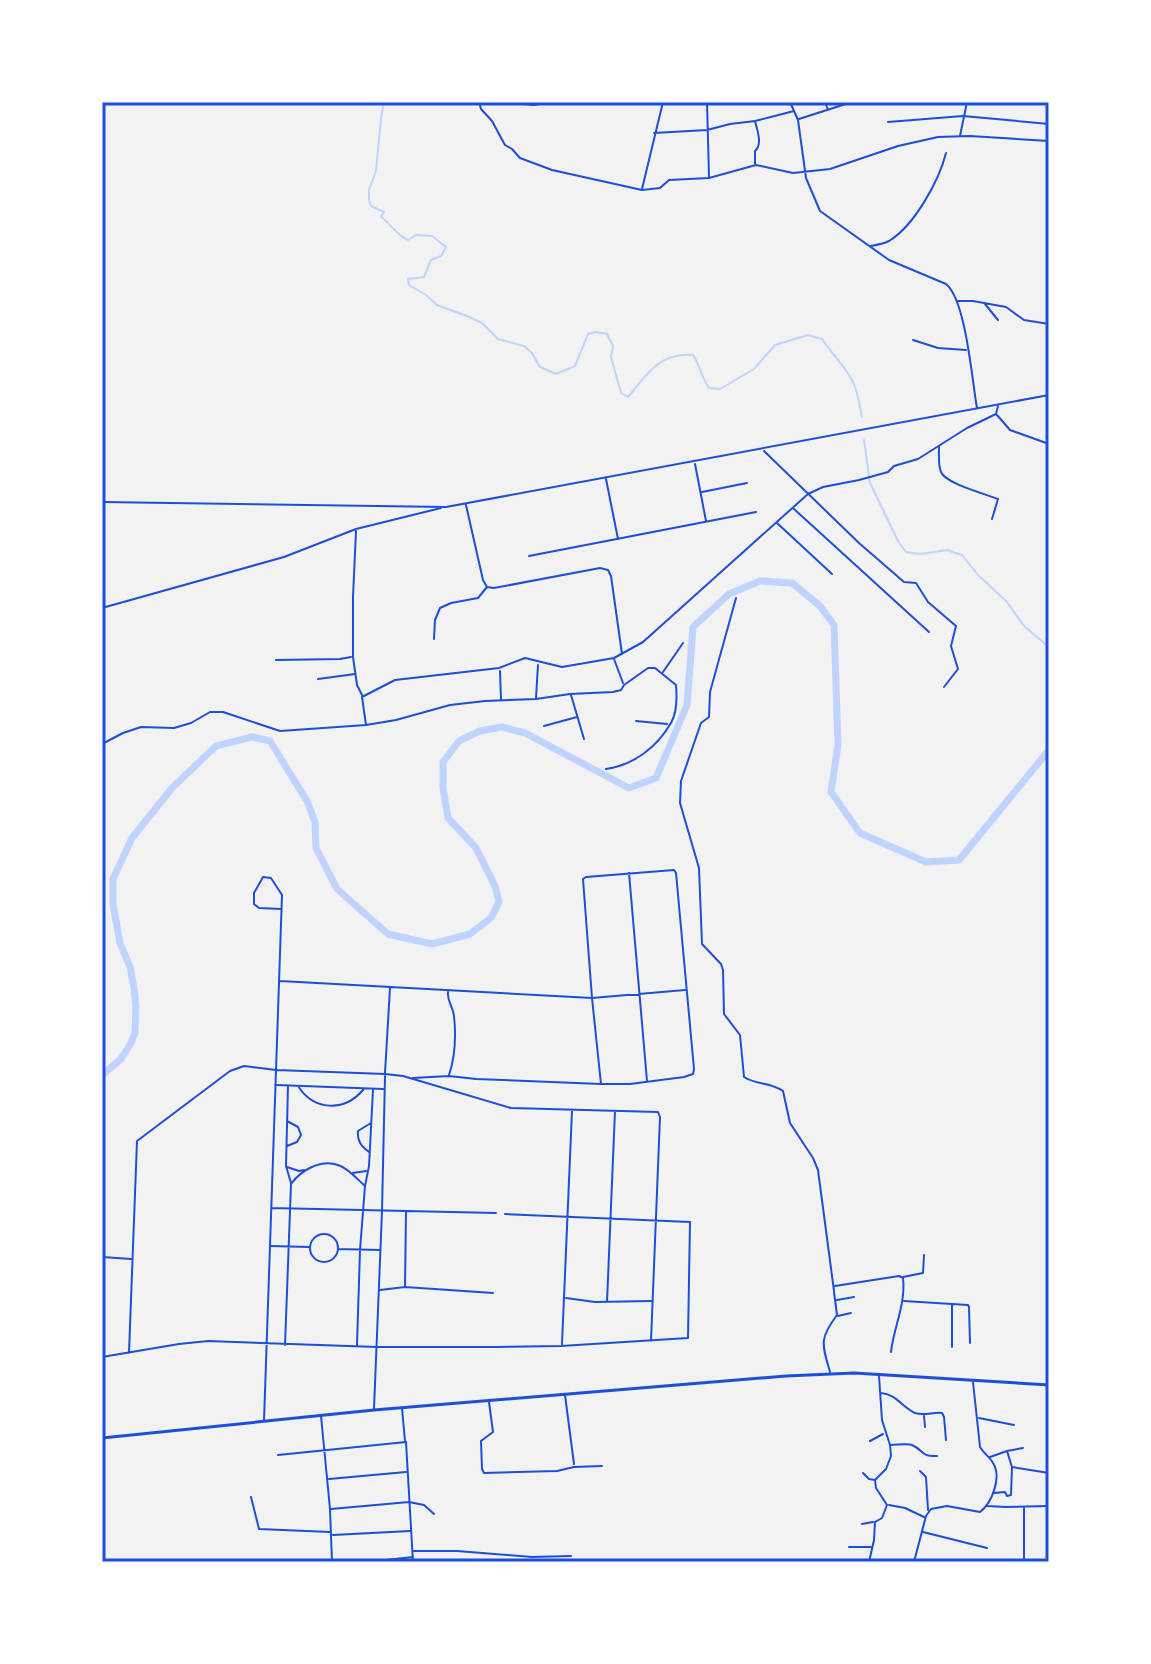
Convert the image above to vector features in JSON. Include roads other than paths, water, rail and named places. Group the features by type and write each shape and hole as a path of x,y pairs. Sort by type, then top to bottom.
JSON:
{"main road":[{"path":"102,1438 374,1410 831,1373 1049,1385"}],"street":[{"path":"479,102 505,145 520,158 552,170 642,190 660,188 669,180 709,178 756,165 785,173 804,173 842,166 898,146 938,137 1049,141"},
{"path":"501,102 534,105 552,102"},
{"path":"642,190 663,102"},
{"path":"707,102 709,178"},
{"path":"790,102 798,120 804,173 820,211 889,260 950,286 957,301 968,350 977,408"},
{"path":"825,102 828,111"},
{"path":"798,120 852,102"},
{"path":"960,136 967,102"},
{"path":"654,133 707,130 795,111"},
{"path":"888,122 963,116 1049,124"},
{"path":"755,121 759,144 755,151 756,165"},
{"path":"870,247 887,243 911,220 938,176 946,153"},
{"path":"957,301 1006,307 1024,320 1049,324"},
{"path":"985,304 998,320"},
{"path":"913,340 938,348 968,350"},
{"path":"102,608 284,557 356,529 446,507 1049,395"},
{"path":"362,697 395,680 499,668 525,658 562,667 614,658 643,642 808,494 823,487 877,476 894,466 918,459 996,414 999,404"},
{"path":"996,414 1010,430 1049,444"},
{"path":"939,446 944,478 998,499 992,519"},
{"path":"762,449 904,582 916,583 928,602 956,626 951,646 958,669 944,687"},
{"path":"694,462 706,522"},
{"path":"606,478 618,539"},
{"path":"700,492 747,483"},
{"path":"102,502 446,507"},
{"path":"466,504 487,587"},
{"path":"793,508 929,632"},
{"path":"529,556 756,512"},
{"path":"776,522 832,574"},
{"path":"356,529 353,657 366,725"},
{"path":"487,587 600,568 608,570 622,654"},
{"path":"434,639 435,620 440,608 478,598 487,587"},
{"path":"736,598 710,692 709,717 701,723 681,781 680,803 699,868 702,944 723,970 724,1014 740,1035 742,1072 750,1081 770,1084 783,1091 790,1123 818,1170 836,1316"},
{"path":"662,673 683,643"},
{"path":"276,660 353,657"},
{"path":"614,658 624,685"},
{"path":"536,699 538,662"},
{"path":"499,668 501,701"},
{"path":"102,744 141,727 174,728 210,712 223,712 280,731 366,725 450,705 613,692 621,690 648,668 655,668 676,685 672,722 644,755 616,768 606,769"},
{"path":"318,679 355,674"},
{"path":"570,694 584,739"},
{"path":"544,726 577,717"},
{"path":"636,721 669,725"},
{"path":"412,1079 449,1076 601,1084 647,1083 688,1077 694,1072 673,869 583,879 601,1084"},
{"path":"629,873 647,1083"},
{"path":"264,1421 276,1085 281,909 281,892 271,878 263,877 254,893 254,904 259,908 281,909"},
{"path":"279,981 592,998 687,990"},
{"path":"374,1410 390,988"},
{"path":"449,991 447,997 454,1012 453,1061 449,1076"},
{"path":"129,1353 137,1141 230,1071 244,1066 385,1074 511,1108 656,1112 660,1115 651,1341"},
{"path":"276,1085 384,1089"},
{"path":"285,1345 291,1184 286,1166 288,1085"},
{"path":"298,1085 302,1093 322,1105 347,1103 364,1088"},
{"path":"357,1346 362,1211 370,1152 373,1089"},
{"path":"561,1346 572,1110"},
{"path":"607,1302 615,1110"},
{"path":"286,1147 297,1142 301,1135 298,1127 287,1121"},
{"path":"370,1152 359,1144 357,1138 358,1131 371,1123"},
{"path":"286,1166 304,1170 321,1164 337,1164 365,1186"},
{"path":"291,1184 304,1170"},
{"path":"351,1173 368,1171"},
{"path":"271,1208 496,1213"},
{"path":"405,1287 406,1212"},
{"path":"102,1357 208,1341 377,1347 561,1346 688,1338 691,1223 505,1214"},
{"path":"327,1234 335,1239 338,1249 334,1258 325,1262 313,1257 310,1247 317,1236 327,1234"},
{"path":"270,1245 310,1247"},
{"path":"338,1249 381,1250"},
{"path":"834,1291 836,1286 923,1273 924,1255"},
{"path":"102,1257 132,1259"},
{"path":"891,1352 903,1301 904,1281 901,1277"},
{"path":"380,1290 405,1287 493,1293"},
{"path":"836,1300 854,1297"},
{"path":"564,1298 607,1302 653,1301"},
{"path":"903,1301 969,1306 970,1343"},
{"path":"952,1304 952,1347"},
{"path":"831,1373 823,1344 826,1328 836,1316 851,1313"},
{"path":"875,1480 891,1461 879,1393 879,1374"},
{"path":"914,1562 929,1511 947,1506 977,1513 987,1506 993,1493 995,1468 980,1447 973,1381"},
{"path":"879,1393 890,1394 913,1412 944,1414 946,1440"},
{"path":"565,1394 574,1467"},
{"path":"489,1400 493,1432 481,1441 484,1473 602,1466"},
{"path":"402,1408 413,1562"},
{"path":"924,1414 925,1427"},
{"path":"321,1415 332,1562"},
{"path":"977,1418 1014,1425"},
{"path":"870,1441 885,1433"},
{"path":"278,1455 406,1442"},
{"path":"890,1445 911,1445 922,1454 937,1456"},
{"path":"989,1458 1023,1448"},
{"path":"993,1493 1011,1495 1012,1467 1007,1451"},
{"path":"1012,1467 1049,1473"},
{"path":"920,1471 926,1477 929,1511"},
{"path":"328,1480 407,1472"},
{"path":"863,1473 875,1480"},
{"path":"875,1480 876,1488 887,1505 905,1508 925,1518"},
{"path":"251,1497 259,1529 332,1534 412,1531"},
{"path":"330,1509 409,1502 424,1505 434,1514"},
{"path":"862,1524 882,1518 887,1505"},
{"path":"987,1506 1049,1506"},
{"path":"1024,1506 1024,1562"},
{"path":"869,1562 875,1522"},
{"path":"922,1532 987,1548"},
{"path":"849,1547 872,1547"},
{"path":"413,1551 571,1556"},
{"path":"367,1562 413,1557"}],"waterway":[{"path":"384,102 376,171 369,200 371,206 384,212 381,217 404,238 432,236 446,247 441,256 431,260 424,277 408,279 409,285 437,305 482,323 498,339 524,346 540,367 556,374 575,366 588,334 607,334 613,346 611,357 621,393 628,397 655,366 671,357 693,355 709,388 720,389 754,369 775,345 808,335 822,339 850,377 862,417"},
{"path":"864,440 870,483 906,552 920,554 947,550 962,555 1006,601 1025,627 1049,647"},
{"path":"102,1075 121,1059 135,1033 134,988 130,967 120,943 113,904 113,879 132,838 172,788 216,746 252,737 270,741 307,801 315,822 316,848 337,889 388,934 432,944 470,934 491,918 499,902 495,886 476,848 448,818 443,762 459,741 480,731 502,727 525,733 629,788 656,778 687,705 693,627 729,594 760,581 792,583 820,606 834,625 838,745 831,792 860,833 926,862 959,860 1049,750"}]}
